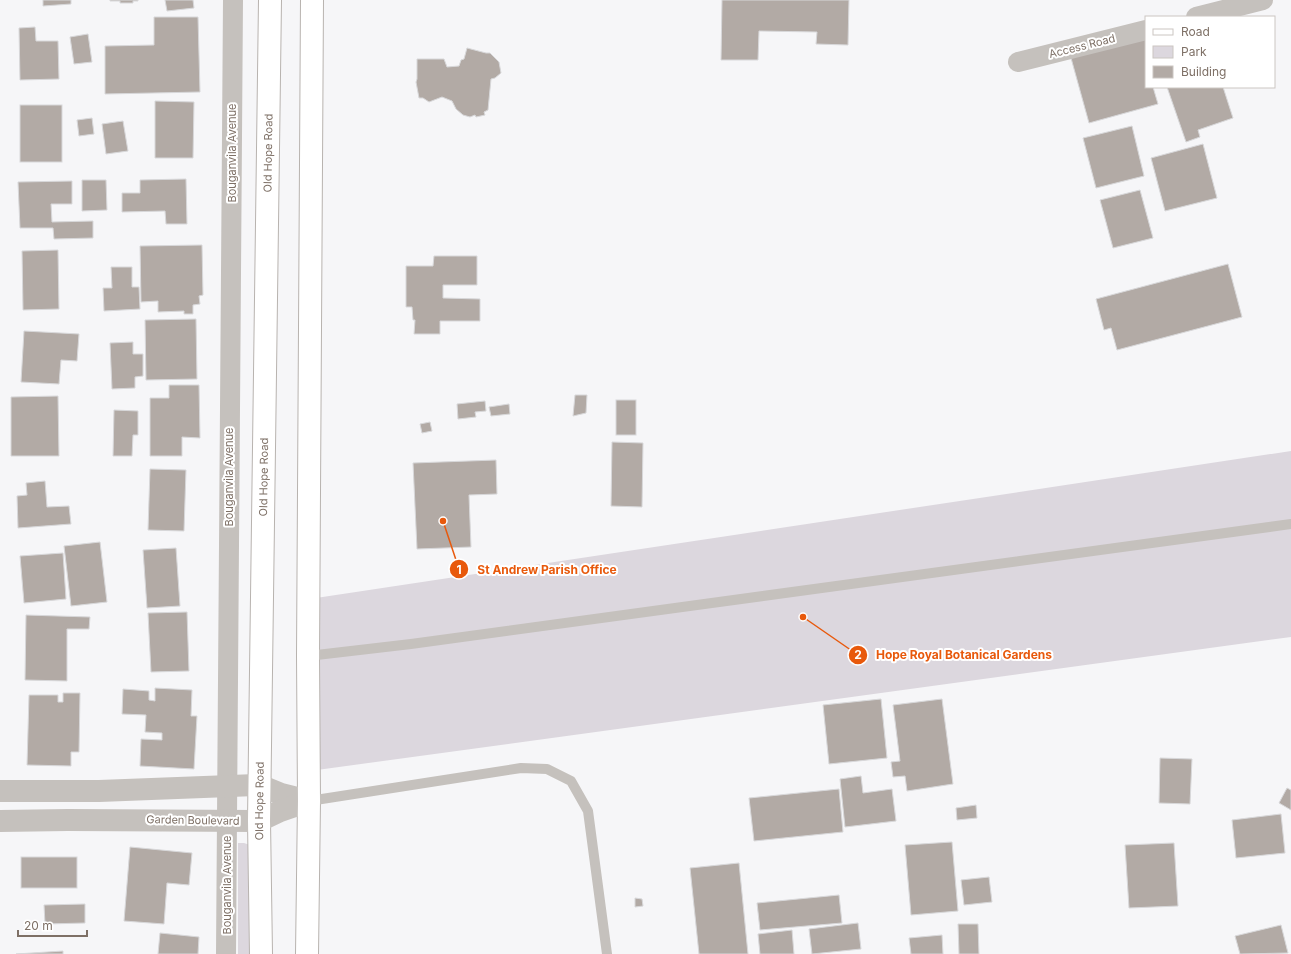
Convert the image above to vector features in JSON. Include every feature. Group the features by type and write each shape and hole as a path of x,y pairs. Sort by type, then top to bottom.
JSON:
{"main road":[{"name":"Old Hope Road","path":"261,954 258,821 270,0"},
{"path":"307,954 312,0"}],"street":[{"name":"Bouganvila Avenue","path":"226,954 233,0"},
{"path":"1200,16 1263,0"},
{"name":"Access Road","path":"1018,62 1145,30"},
{"path":"0,792 99,791 259,785 281,794 309,801"},
{"name":"Garden Boulevard","path":"0,821 258,821 280,811 309,801"}],"lane":[{"path":"308,656 411,644 1291,524"},
{"path":"309,801 521,768 547,769 571,781 588,811 607,954"}],"green space":[{"path":"1291,451 1291,637 317,770 316,598"},
{"path":"238,843 253,846 253,954 238,954"}],"building":[{"path":"43,0 71,0 71,4 43,6"},
{"path":"110,0 138,1 133,1 133,3 120,3 120,1"},
{"path":"165,0 193,0 194,8 167,11"},
{"path":"722,0 849,0 848,45 816,44 817,32 759,31 758,60 721,60"},
{"path":"154,17 198,17 200,92 105,94 105,46 154,45"},
{"path":"35,27 36,41 58,41 59,79 20,80 19,28"},
{"path":"88,34 92,62 74,64 70,37"},
{"path":"1145,37 1145,88 1153,88 1158,104 1089,123 1071,58"},
{"path":"467,48 490,53 499,62 501,73 495,78 491,79 488,110 484,112 485,115 476,117 475,115 470,117 463,115 456,109 452,101 442,97 429,102 423,98 419,98 416,82 417,59 444,59 447,67 459,66 461,60 464,59"},
{"path":"1167,88 1223,88 1233,118 1198,130 1200,137 1186,142"},
{"path":"155,101 194,102 193,158 155,158"},
{"path":"20,105 62,105 62,162 20,162"},
{"path":"92,118 94,134 79,136 77,120"},
{"path":"123,121 128,151 106,154 102,124"},
{"path":"1132,126 1144,176 1096,188 1083,138"},
{"path":"1203,144 1217,198 1165,211 1151,158"},
{"path":"186,179 187,224 166,224 165,211 122,212 122,193 140,193 140,180"},
{"path":"82,180 106,180 107,210 82,211"},
{"path":"72,181 72,204 51,204 52,222 93,221 93,238 54,239 53,228 20,228 18,182"},
{"path":"1140,190 1153,238 1113,248 1100,200"},
{"path":"202,245 203,295 199,296 200,304 193,305 193,314 184,314 184,311 158,312 158,301 141,302 140,246"},
{"path":"58,250 59,309 23,310 22,251"},
{"path":"434,256 477,256 477,285 443,285 443,298 480,299 480,321 440,321 440,334 414,334 415,320 413,320 412,307 406,307 406,266 433,266"},
{"path":"1228,264 1242,317 1117,350 1111,328 1104,330 1096,299"},
{"path":"111,267 132,267 132,287 139,287 140,309 104,311 103,288 112,288"},
{"path":"196,319 197,379 146,380 145,320"},
{"path":"24,331 79,334 77,361 61,360 59,384 21,382"},
{"path":"133,342 133,354 143,354 143,376 135,377 135,388 112,389 110,343"},
{"path":"169,385 199,385 200,438 182,437 182,456 150,456 150,398 169,398"},
{"path":"575,395 587,395 586,413 573,416"},
{"path":"58,396 59,456 11,456 11,397"},
{"path":"616,400 636,400 636,435 616,435"},
{"path":"485,401 486,411 475,412 476,417 458,419 457,404"},
{"path":"509,404 510,414 491,416 489,407"},
{"path":"114,410 138,411 138,435 133,435 132,456 113,456"},
{"path":"430,422 432,431 422,433 420,424"},
{"path":"612,442 643,443 642,507 611,506"},
{"path":"496,460 497,494 469,495 471,547 417,549 413,463"},
{"path":"150,469 186,470 184,531 148,530"},
{"path":"45,481 47,507 69,506 71,524 18,528 17,496 27,495 26,483"},
{"path":"100,542 107,602 71,606 64,546"},
{"path":"176,548 180,606 147,608 143,550"},
{"path":"63,553 66,599 24,603 20,556"},
{"path":"187,612 189,671 151,672 148,613"},
{"path":"26,615 90,617 89,629 67,629 67,681 25,680"},
{"path":"155,688 192,690 191,716 197,716 194,769 140,766 141,739 162,740 162,733 145,732 146,715 122,714 123,689 149,691 149,700 155,701"},
{"path":"63,693 80,693 79,752 71,752 71,766 27,765 29,695 58,695 58,702 63,702"},
{"path":"881,699 887,758 829,764 823,705"},
{"path":"942,699 953,784 907,791 905,776 893,777 891,762 900,761 893,705"},
{"path":"1160,758 1192,759 1190,804 1159,803"},
{"path":"861,776 863,793 892,789 896,821 845,827 840,779"},
{"path":"1287,788 1291,790 1291,810 1279,803"},
{"path":"839,789 843,832 754,841 749,798"},
{"path":"976,805 977,818 957,820 956,808"},
{"path":"1281,814 1285,853 1236,858 1232,820"},
{"path":"952,842 958,911 911,915 905,845"},
{"path":"1174,843 1178,906 1129,908 1125,845"},
{"path":"130,847 192,853 189,885 167,883 164,924 124,921"},
{"path":"21,857 77,857 77,888 21,888"},
{"path":"739,863 748,954 699,954 690,868"},
{"path":"989,877 992,902 964,905 961,880"},
{"path":"839,895 842,923 760,930 757,903"},
{"path":"635,898 642,899 643,906 635,907"},
{"path":"85,904 85,923 45,924 44,905"},
{"path":"858,923 861,949 812,954 809,929"},
{"path":"958,924 978,924 979,954 959,954"},
{"path":"1281,925 1288,953 1240,954 1235,936"},
{"path":"792,930 794,954 760,954 758,934"},
{"path":"160,933 199,937 198,954 158,954"},
{"path":"942,935 943,954 911,954 909,938"},
{"path":"63,951 63,954 16,954"}],"place":[{"name":"St Andrew Parish Office","path":"443,521"},
{"name":"Hope Royal Botanical Gardens","path":"803,617"}]}
